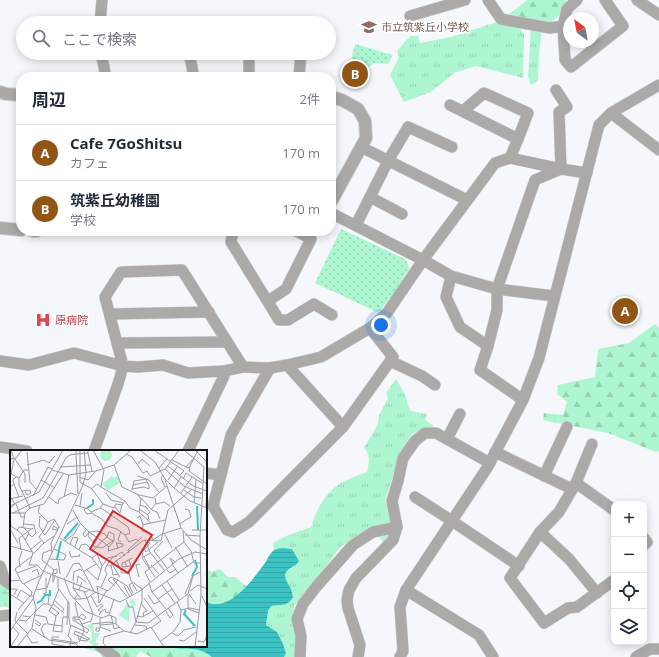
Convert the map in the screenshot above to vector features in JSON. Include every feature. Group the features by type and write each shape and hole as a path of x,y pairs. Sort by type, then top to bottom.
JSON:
{"street":[{"path":"101,16 102,0"},
{"path":"410,16 466,0"},
{"path":"488,0 501,19 550,28 563,26"},
{"path":"566,12 567,9 577,0"},
{"path":"599,45 623,26 605,0"},
{"path":"637,0 659,15"},
{"path":"564,48 565,60 571,67 595,48"},
{"path":"102,60 105,72"},
{"path":"190,60 193,72"},
{"path":"249,60 249,72"},
{"path":"299,72 300,60"},
{"path":"400,657 403,650 400,607 406,590 490,462 523,400 539,358 599,125 611,113 659,85"},
{"path":"556,90 567,107 559,112 561,170"},
{"path":"0,92 16,95"},
{"path":"463,111 484,93 528,113 510,158"},
{"path":"336,98 358,109 365,121 366,138 336,193"},
{"path":"450,105 518,139"},
{"path":"611,113 659,150"},
{"path":"356,226 388,161 408,127 452,147"},
{"path":"361,147 467,200"},
{"path":"0,361 29,365 74,353 123,366 163,366 188,372 224,371 243,367 270,368 287,366 321,357 370,328 387,313 423,260 495,163 510,158 561,170 587,173"},
{"path":"523,400 480,370 497,310 497,289 535,180 561,170"},
{"path":"370,198 402,214"},
{"path":"336,216 451,276 497,289 554,296"},
{"path":"0,228 16,230"},
{"path":"232,236 231,242 279,320 288,320 314,304 332,315"},
{"path":"268,301 286,289 311,239 305,236"},
{"path":"94,450 123,366 105,298 121,272 182,270 243,367"},
{"path":"451,276 446,296 460,327 488,346"},
{"path":"110,314 209,312"},
{"path":"270,368 231,435 213,506 227,530 233,532 249,522 343,427 393,357 370,328"},
{"path":"117,343 227,342"},
{"path":"390,361 422,376 435,385"},
{"path":"287,366 343,427"},
{"path":"188,450 224,376 224,371"},
{"path":"447,439 460,414"},
{"path":"544,476 567,426"},
{"path":"358,657 360,645 348,608 347,600 349,590 356,578 392,540 397,528 392,501 403,458 415,440 424,432 436,433 490,462"},
{"path":"592,444 574,486 559,512 540,532 510,578 544,623 568,608 576,607 611,582"},
{"path":"0,447 20,450"},
{"path":"495,452 544,476 574,486 611,508"},
{"path":"207,473 221,475"},
{"path":"415,497 519,566"},
{"path":"300,657 301,636 297,619 303,604 353,545 373,532 397,528"},
{"path":"540,532 569,560 597,593"},
{"path":"0,566 5,581 10,584"},
{"path":"406,590 480,635 493,657"},
{"path":"0,616 10,615"},
{"path":"101,647 115,657"},
{"path":"636,657 650,649 659,648"}],"green space":[{"path":"527,0 566,0 567,3 561,14 550,23 508,15"},
{"path":"500,21 519,27 524,34 523,78 476,66 454,73 431,92 404,102 390,75 399,57 397,51 410,36 418,36 420,43 451,37"},
{"path":"531,27 542,30 538,81 531,85 528,77"},
{"path":"355,44 393,55 388,64 375,63 366,68 350,64"},
{"path":"341,229 405,259 408,264 409,269 396,290 380,311 377,312 315,283"},
{"path":"655,324 659,328 659,451 656,452 608,433 543,420 544,413 563,415 567,402 557,394 558,385 595,377 598,349 629,343"},
{"path":"396,379 405,394 411,411 427,414 425,420 433,425 432,429 425,428 412,434 398,456 385,500 391,523 389,537 383,542 373,527 340,547 318,578 294,606 296,657 284,657 286,653 277,632 266,625 268,611 271,606 286,604 293,597 291,588 286,581 285,574 299,561 292,549 283,548 274,550 273,543 286,536 311,527 319,506 325,497 336,486 344,481 367,472 369,456 364,448 378,424 379,415 388,398 386,393"},
{"path":"220,569 228,577 235,577 246,586 244,657 151,657 140,651 136,657 103,657 98,652 80,647 207,647 207,570 212,572"},
{"path":"0,583 4,587 10,587 10,608 5,606 0,607"}],"water":[{"path":"276,549 292,549 299,561 285,574 285,578 291,589 293,597 286,604 271,606 268,611 266,625 277,632 286,653 284,657 212,657 203,651 173,647 207,647 207,602 215,604 224,603 240,593"}],"place":[{"name":"市立筑紫丘小学校","path":"369,27"},
{"name":"筑紫丘幼稚園","path":"355,74"},
{"name":"Cafe 7GoShitsu","path":"625,311"},
{"name":"原病院","path":"43,320"}]}
